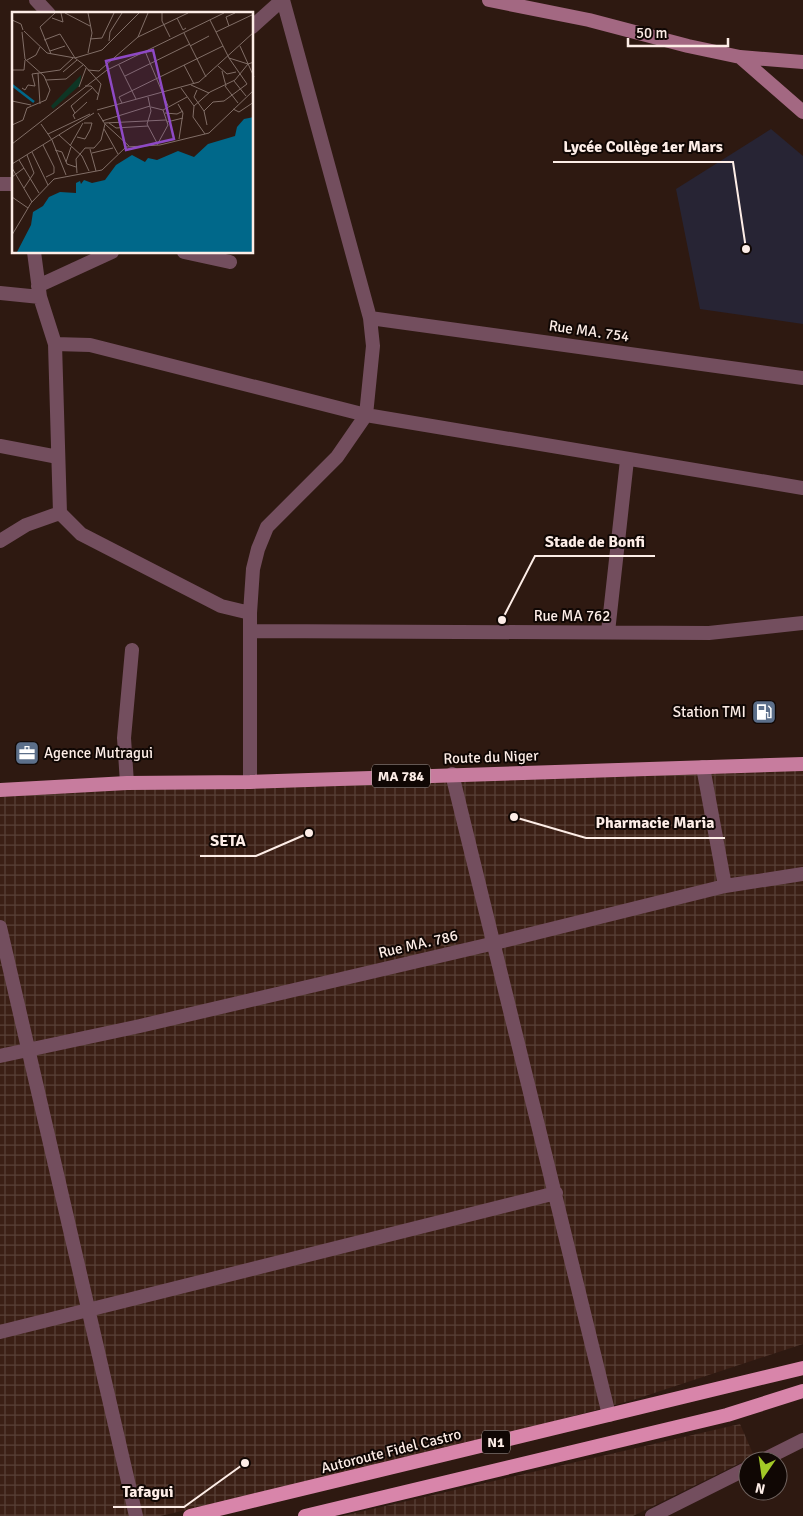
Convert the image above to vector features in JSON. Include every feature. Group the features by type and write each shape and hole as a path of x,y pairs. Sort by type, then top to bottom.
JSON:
{"highway":[{"name":"Autoroute Fidel Castro","path":"190,1516 803,1368"},
{"name":"N1","path":"305,1516 727,1415 803,1391"}],"main road":[{"path":"489,0 589,20 688,46 740,57 803,62"},
{"path":"740,57 803,112"},
{"name":"Route du Niger","path":"0,790 127,783 250,782 803,764"}],"street":[{"path":"36,0 47,12"},
{"path":"250,782 250,613 253,569 258,549 267,526 337,457 366,415 373,346 370,318 283,0 254,25"},
{"path":"34,254 39,291 55,344 60,513 81,534 221,606 250,613"},
{"path":"0,293 39,291 108,254"},
{"path":"193,254 230,262"},
{"name":"Rue MA. 754","path":"370,318 803,378"},
{"path":"55,344 90,345 366,415 803,488"},
{"path":"0,446 58,457"},
{"path":"608,632 627,460"},
{"path":"0,541 26,525 60,513"},
{"name":"Rue MA 762","path":"251,631 709,633 803,623"},
{"path":"127,783 124,738 132,650"},
{"path":"703,767 725,886"},
{"path":"452,774 495,943 609,1415"},
{"name":"Rue MA. 786","path":"0,1056 140,1026 495,943 725,886 803,874"},
{"path":"0,927 136,1516"},
{"path":"0,1332 89,1312 556,1193"},
{"path":"781,1451 803,1440"},
{"path":"652,1516 738,1473"}],"shaded area":[{"path":"771,129 803,156 803,324 700,309 676,189"},
{"path":"803,764 803,1344 633,1400 443,1451 160,1516 0,1516 0,790"},
{"path":"740,1424 752,1451 738,1451 738,1464 633,1516 342,1516"}],"place":[{"name":"Lycée Collège 1er Mars","path":"746,249"},
{"name":"Stade de Bonfi","path":"502,620"},
{"name":"Station TMI","path":"764,712"},
{"name":"Agence Mutragui","path":"27,753"},
{"name":"Pharmacie Maria","path":"514,817"},
{"name":"SETA","path":"309,833"},
{"name":"Tafagui","path":"245,1463"}]}
